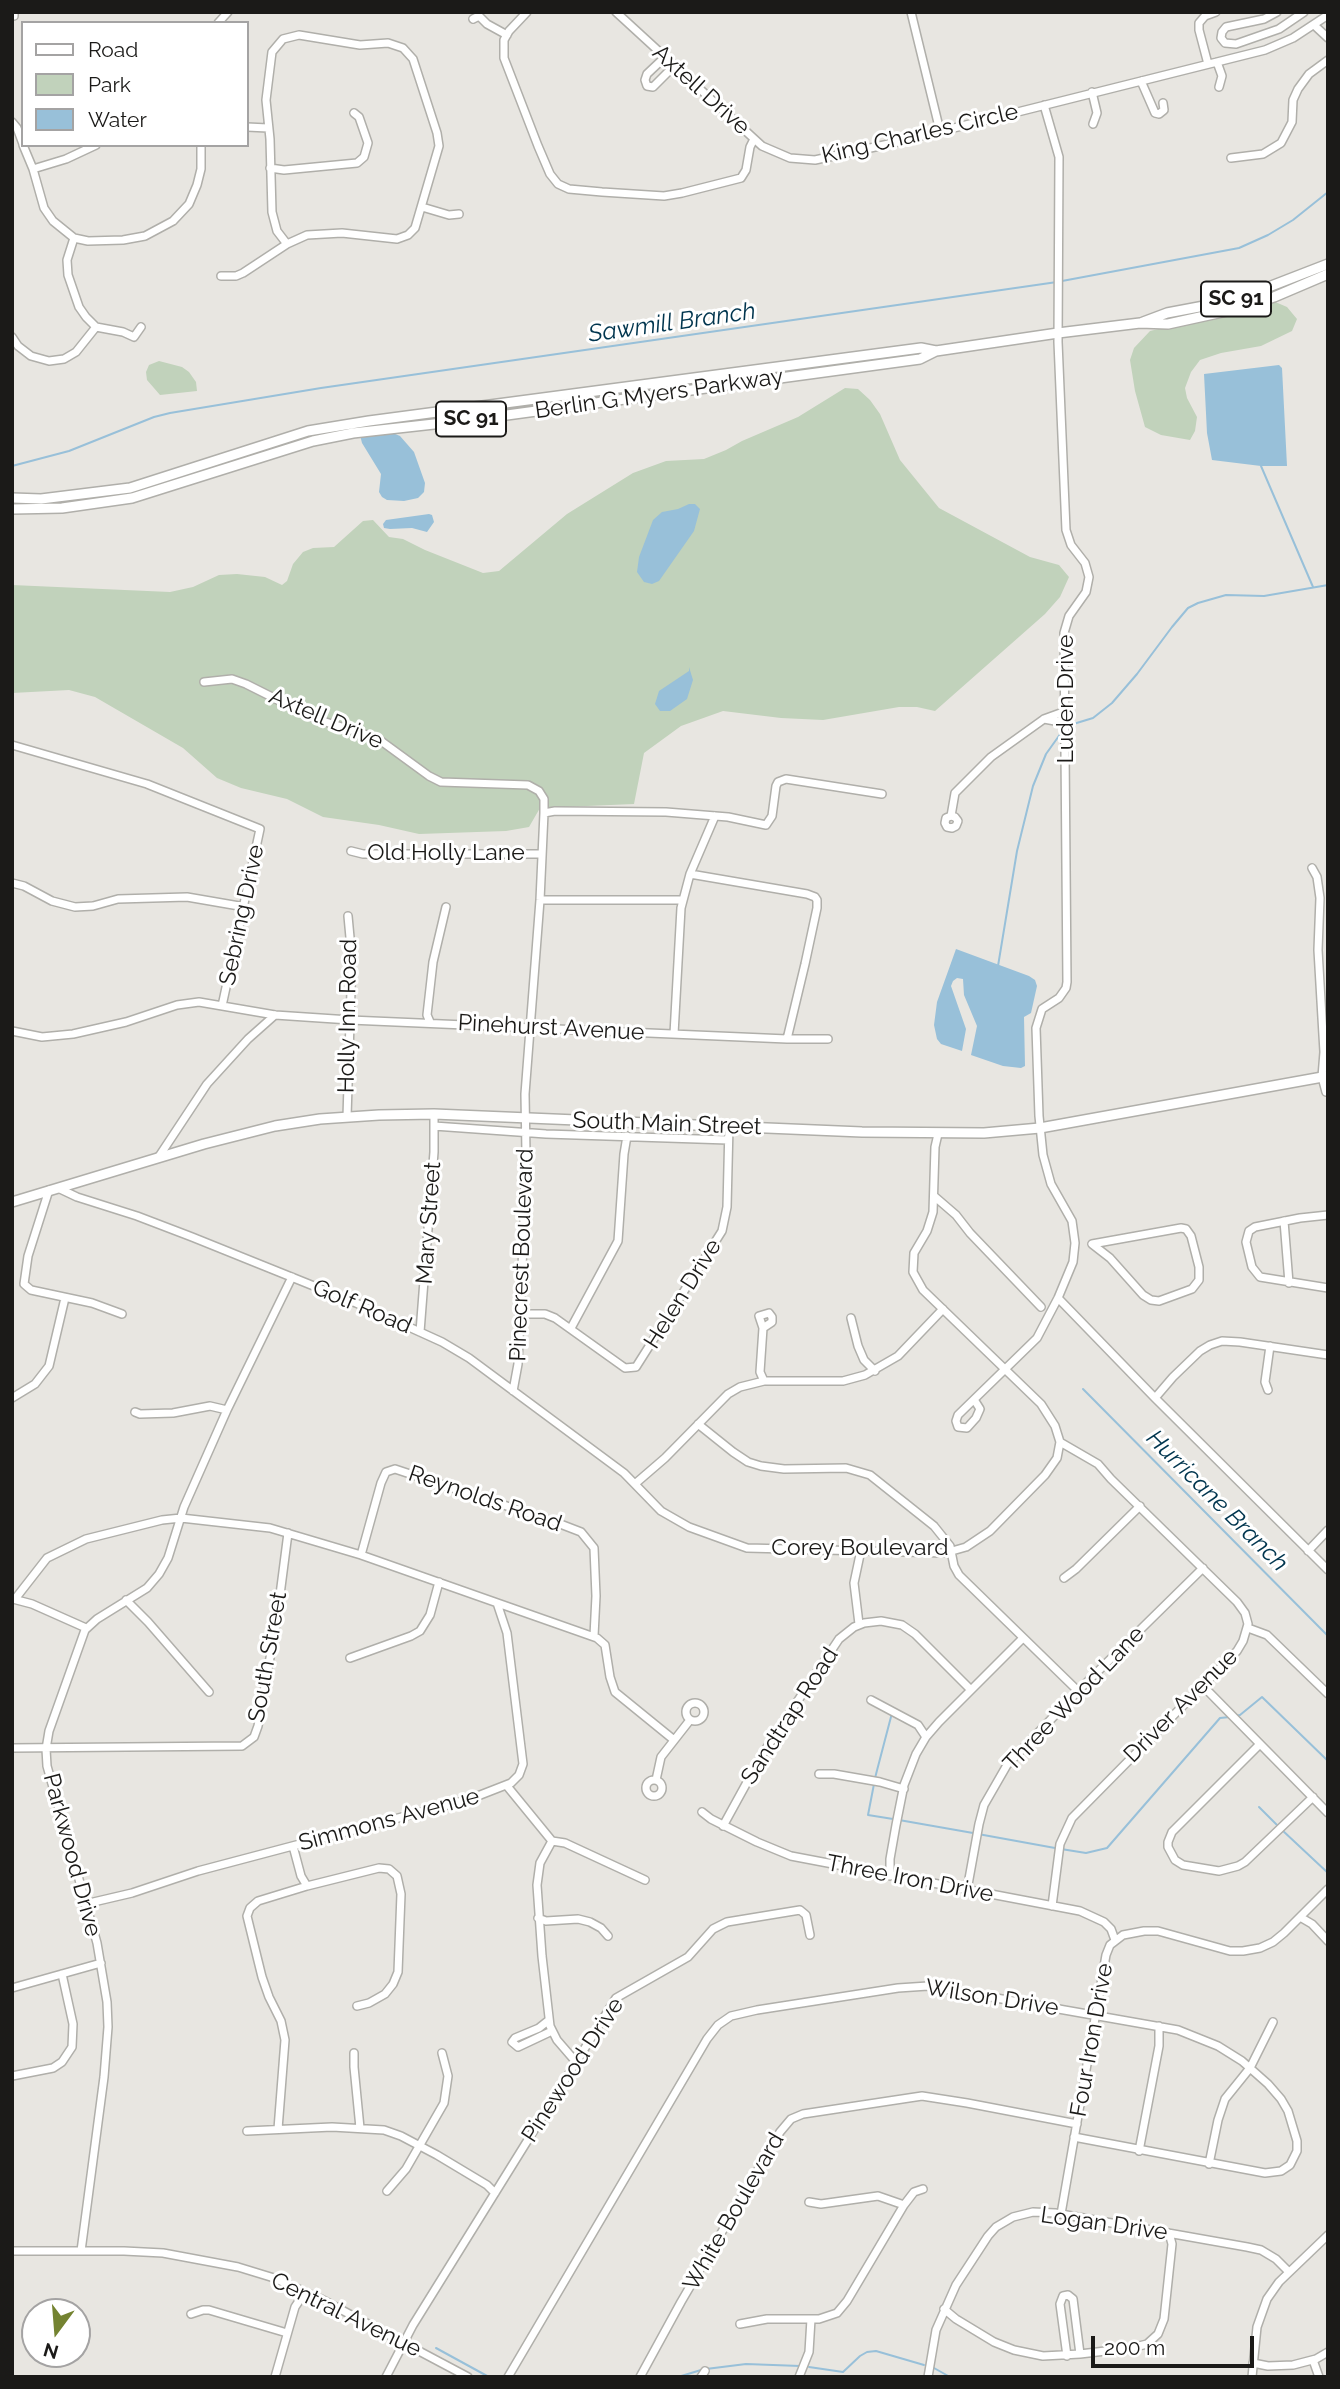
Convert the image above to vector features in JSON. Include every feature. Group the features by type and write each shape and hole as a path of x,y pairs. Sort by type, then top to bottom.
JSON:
{"main road":[{"name":"Berlin G Myers Parkway","path":"1140,323 1167,313 1220,303 1253,293 1328,264"},
{"name":"Berlin G Myers Parkway","path":"12,509 62,508 132,498 313,441 353,433 470,420 920,359 936,351 1058,333 1140,323 1168,324 1241,308 1328,274"},
{"name":"Berlin G Myers Parkway","path":"12,498 41,499 130,488 308,431 921,348 936,351"},
{"path":"468,408 470,420"},
{"name":"South Main Street","path":"12,1202 275,1126 347,1117 435,1114 938,1134 1040,1128 1325,1077"}],"street":[{"path":"527,12 507,35 503,45 504,58 553,179 569,189 664,195 720,184 744,174 754,139"},
{"name":"Axtell Drive","path":"616,12 754,139"},
{"path":"911,12 940,131"},
{"path":"1216,12 1200,20 1200,34 1222,76 1219,87"},
{"path":"1277,12 1264,19 1226,27 1221,35 1223,41 1232,44 1266,34 1279,29 1304,12"},
{"name":"King Charles Circle","path":"754,139 783,156 815,160 1275,47 1314,25 1325,15"},
{"path":"474,19 479,16 507,35"},
{"path":"1314,25 1328,38"},
{"path":"221,276 236,276 286,244 307,235 324,233 402,237 415,228 438,155 438,137 413,59 403,48 388,43 360,45 305,36 283,39 275,47 270,57 266,100 274,222 286,244"},
{"path":"403,48 408,40"},
{"path":"665,57 647,74 647,86 653,87 674,66"},
{"path":"1231,158 1263,154 1281,144 1292,122 1293,100 1298,89 1309,75 1328,60"},
{"path":"1141,81 1155,113 1159,114 1164,110 1163,103"},
{"path":"1092,93 1097,113 1093,124"},
{"name":"Luden Drive","path":"1044,105 1059,157 1058,333 1066,530 1071,545 1085,563 1089,578 1086,592 1072,610 1066,624 1067,982 1062,993 1042,1009 1037,1021 1040,1128 1048,1177 1070,1217 1075,1242"},
{"path":"270,167 284,170 358,163 364,157 368,143 359,117 354,114"},
{"path":"12,122 21,139"},
{"path":"248,127 268,128"},
{"path":"24,147 44,208 62,231 74,238 89,241 149,235 173,221 189,204 197,185 201,169 201,147"},
{"path":"33,169 66,159 92,147"},
{"path":"422,207 449,215 459,214"},
{"path":"74,238 67,260 68,275 79,307 96,327 134,337 141,327"},
{"path":"12,337 18,346 31,356 56,360 76,352 96,327"},
{"name":"Axtell Drive","path":"204,682 232,680 246,684 316,719 377,738 441,782 528,785 539,791 544,799 544,813"},
{"path":"951,816 952,800 959,788 1002,747 1044,719 1066,711"},
{"path":"1044,719 1066,723"},
{"path":"12,755 14,745"},
{"name":"Sebring Drive","path":"14,745 147,784 260,829 222,1006"},
{"path":"544,813 666,812 715,816 766,825 772,816 776,786 778,782 786,779 882,794"},
{"name":"Pinecrest Boulevard","path":"513,1391 518,1364 526,1132 524,1102 544,813"},
{"path":"674,1034 683,900 690,874 715,816"},
{"name":"Old Holly Lane","path":"351,851 363,854 541,854"},
{"path":"1312,868 1317,877 1320,898 1318,950 1326,1091"},
{"path":"690,874 807,894 817,900 787,1040"},
{"path":"12,883 24,886 52,901 75,907 93,906 118,899 187,897 245,907"},
{"path":"540,900 683,900"},
{"path":"430,1022 427,1015 433,962 446,907"},
{"name":"Holly Inn Road","path":"347,1117 352,959 348,916"},
{"name":"Pinehurst Avenue","path":"12,1031 42,1037 58,1036 111,1026 185,1003 199,1002 275,1015 350,1020 787,1040 828,1039"},
{"path":"158,1158 207,1084 275,1015"},
{"name":"Mary Street","path":"420,1332 435,1114"},
{"path":"434,1126 729,1140"},
{"name":"Helen Drive","path":"519,1314 531,1312 550,1315 625,1368 636,1367 722,1231 727,1215 729,1126"},
{"path":"938,1134 934,1147 934,1196 930,1225 917,1247 912,1266 919,1284 1032,1394 1050,1415 1060,1441"},
{"path":"571,1328 618,1241 627,1136"},
{"path":"53,1189 28,1256 23,1281 31,1290 103,1306 122,1314"},
{"name":"Golf Road","path":"53,1189 162,1225 420,1332 469,1358 636,1483"},
{"path":"934,1196 956,1214 970,1233 1041,1307"},
{"path":"1328,1215 1252,1228 1247,1234 1246,1242 1256,1275 1263,1279 1328,1288"},
{"path":"1284,1221 1289,1283"},
{"path":"975,1401 1037,1338 1073,1262 1075,1242 1092,1244 1186,1229 1192,1239 1199,1280 1192,1289 1179,1295 1159,1301 1151,1300 1143,1295 1110,1258 1092,1244"},
{"path":"292,1277 227,1410 184,1507 181,1518 168,1558 159,1574 146,1588 86,1628 14,1599 41,1563 59,1551 86,1539 162,1520 181,1518 254,1526 288,1533 361,1555 594,1636 602,1641 607,1649 610,1677 615,1692 674,1740"},
{"path":"12,1398 35,1384 49,1366 65,1298"},
{"path":"1058,1298 1328,1570"},
{"path":"636,1483 734,1391 764,1381 843,1381 859,1378 898,1356 943,1309"},
{"path":"851,1318 864,1360 875,1371"},
{"path":"762,1328 760,1372 764,1381"},
{"path":"1155,1398 1182,1368 1210,1345 1230,1341 1328,1355"},
{"path":"1268,1390 1265,1382 1270,1346"},
{"path":"135,1412 173,1413 210,1406 227,1410"},
{"path":"698,1424 733,1452 748,1462 761,1466 785,1469 846,1468 870,1475 934,1526 953,1551 953,1562 959,1575 1078,1691"},
{"name":"Driver Avenue","path":"1052,1906 1060,1843 1072,1818 1237,1651 1248,1628 1242,1608 1203,1568 1098,1464 1060,1441"},
{"name":"Corey Boulevard","path":"636,1483 662,1511 675,1520 720,1540 747,1548 938,1553 953,1551 972,1543 990,1531 1045,1475 1057,1458 1060,1441"},
{"name":"Reynolds Road","path":"361,1555 381,1483 386,1472 396,1469 581,1532 591,1542 596,1555 594,1636"},
{"path":"1064,1578 1140,1506"},
{"path":"1308,1551 1328,1530"},
{"name":"South Street","path":"46,1749 76,1746 236,1747 254,1737 277,1618 288,1533"},
{"path":"861,1550 854,1583 859,1625 887,1621 902,1625 915,1634 971,1690"},
{"name":"Three Wood Lane","path":"968,1890 978,1824 994,1784 1018,1753 1203,1568"},
{"path":"350,1658 420,1631 430,1615 439,1582"},
{"path":"126,1600 209,1692"},
{"name":"Simmons Avenue","path":"85,1904 507,1786 519,1775 523,1764 507,1633 497,1603"},
{"name":"Sandtrap Road","path":"723,1826 762,1755 831,1650 844,1634 859,1625"},
{"name":"Parkwood Drive","path":"81,2251 107,2039 107,2002 101,1963 47,1766 46,1749 49,1731 86,1628"},
{"path":"1248,1628 1267,1635 1328,1694"},
{"path":"890,1876 890,1859 912,1760 926,1737 1023,1638"},
{"path":"1203,1686 1328,1813"},
{"path":"871,1700 918,1725 926,1737"},
{"path":"656,1780 661,1757 690,1720"},
{"path":"1259,1745 1169,1836 1168,1847 1175,1860 1183,1865 1219,1871 1238,1866 1312,1797"},
{"path":"12,1748 46,1749"},
{"path":"819,1774 880,1782 904,1789"},
{"path":"507,1786 552,1841 565,1843 645,1880"},
{"name":"Three Iron Drive","path":"702,1812 723,1826 791,1856 1080,1911 1099,1919 1111,1929 1115,1940"},
{"path":"552,1841 547,1847 539,1870 536,1893 538,1919 549,2020 552,2031 576,2062"},
{"path":"293,1846 306,1886"},
{"path":"278,2129 285,2040 281,2021 262,1977 247,1916 250,1908 258,1901 306,1886 379,1868 389,1869 397,1876 401,1894 398,1972 385,1994 357,2006"},
{"name":"Four Iron Drive","path":"1061,2214 1106,1955 1115,1940 1132,1932 1158,1931 1216,1948 1243,1951 1260,1948 1273,1942 1328,1888"},
{"name":"Pinewood Drive","path":"386,2377 413,2325 616,1998 688,1957 707,1935 721,1925 800,1910 806,1915 810,1935"},
{"path":"1300,1917 1312,1924 1328,1941"},
{"path":"538,1919 578,1919 601,1928 608,1936"},
{"path":"12,1987 101,1963"},
{"path":"12,2076 53,2068 68,2055 72,2047 73,2024 62,1975"},
{"name":"Wilson Drive","path":"508,2377 712,2032 723,2020 739,2013 918,1986 938,1987 1159,2026 1206,2040 1251,2068 1273,2088 1288,2112 1297,2146 1293,2161 1281,2171 1270,2173 1209,2164 1074,2137"},
{"path":"549,2020 512,2042 514,2046 520,2046 552,2031"},
{"path":"1209,2164 1225,2099 1251,2068 1273,2022"},
{"path":"1139,2151 1159,2046 1159,2026"},
{"path":"354,2053 360,2128"},
{"path":"387,2191 406,2169 446,2097 447,2076 442,2053"},
{"name":"White Boulevard","path":"640,2377 780,2132 791,2119 803,2114 922,2096 1077,2124"},
{"path":"247,2131 360,2128 396,2134 487,2185 495,2193"},
{"path":"740,2323 832,2316 844,2305 904,2205 914,2192 923,2189"},
{"path":"809,2202 821,2204 878,2196 904,2205"},
{"name":"Logan Drive","path":"928,2377 936,2330 944,2309 978,2248 996,2227 1026,2213 1061,2214 1261,2250 1283,2264 1289,2272"},
{"path":"944,2309 988,2338 1008,2347 1043,2356 1067,2356 1147,2344 1155,2338 1163,2324 1172,2252 1169,2233"},
{"path":"1252,2377 1261,2312 1271,2294 1289,2272 1328,2235"},
{"name":"Central Avenue","path":"12,2251 163,2253 213,2261 262,2274 306,2292 468,2377"},
{"path":"275,2377 295,2307 306,2292"},
{"path":"1067,2356 1060,2304 1063,2296 1068,2295 1073,2299 1080,2354"},
{"path":"191,2314 203,2309 209,2310 287,2333"},
{"path":"799,2377 809,2352 811,2319"},
{"path":"1253,2363 1283,2366 1313,2360 1328,2353"},
{"path":"1313,2360 1319,2377"}],"green space":[{"path":"1273,301 1287,307 1297,319 1292,331 1261,346 1221,353 1200,360 1191,372 1185,388 1197,417 1195,431 1190,440 1161,435 1145,427 1130,360 1134,348 1150,331"},
{"path":"159,361 182,367 189,372 196,382 197,391 160,395 147,380 146,372 149,365"},
{"path":"845,388 858,389 870,400 880,414 900,460 939,508 1030,557 1059,565 1069,577 1060,597 1045,614 935,711 899,707 823,720 723,711 681,726 644,753 634,804 540,808 529,827 506,831 419,834 323,817 287,799 241,788 217,778 183,748 95,697 69,690 12,693 12,585 170,592 193,587 219,575 237,574 265,577 282,585 303,552 313,548 334,547 363,521 373,520 389,537 403,539 483,573 499,571 567,514 633,473 666,461 704,459 798,417"}],"water":[{"path":"1279,365 1282,368 1287,466 1212,460 1207,433 1204,374"},
{"path":"366,426 381,428 400,436 414,452 425,483 424,492 418,498 404,501 382,497 379,492 381,474 360,435"},
{"path":"695,504 700,509 694,531 659,581 652,584 644,582 637,572 639,557 653,520 662,512"},
{"path":"429,514 434,522 427,532 412,528 384,528 386,520"},
{"path":"689,667 693,680 687,699 670,711 660,711 655,704 659,691 689,671"},
{"path":"956,949 1035,980 1037,986 1031,1013 1024,1017 1025,1066 1003,1066 971,1055 977,1026 964,995 963,979 957,978 951,986 966,1029 962,1051 941,1044 937,1039 934,1025 937,1002"}],"waterway":[{"name":"Sawmill Branch","path":"1062,281 1239,248 1293,220 1328,192"},
{"name":"Sawmill Branch","path":"12,466 69,451 170,413 321,388 1057,282"},
{"path":"1261,466 1313,587"},
{"path":"1070,725 1093,718 1112,703 1188,608 1226,595 1264,596 1328,585"},
{"path":"998,966 1017,851 1033,786 1046,754 1061,733"},
{"name":"Hurricane Branch","path":"1083,1389 1328,1636"},
{"path":"1235,1716 1262,1697 1328,1761"},
{"path":"875,1778 892,1713"},
{"path":"1061,1849 1086,1853 1107,1848 1220,1718 1230,1717"},
{"path":"874,1784 868,1815 893,1819"},
{"path":"1259,1807 1278,1826"},
{"path":"899,1820 973,1833"},
{"path":"1282,1830 1328,1873"},
{"path":"978,1834 1055,1848"},
{"path":"436,2348 489,2377"},
{"path":"809,2367 843,2372 860,2356 876,2351 924,2365"},
{"path":"706,2369 746,2364 800,2366"},
{"path":"934,2368 950,2377"},
{"path":"678,2377 701,2370"}]}
